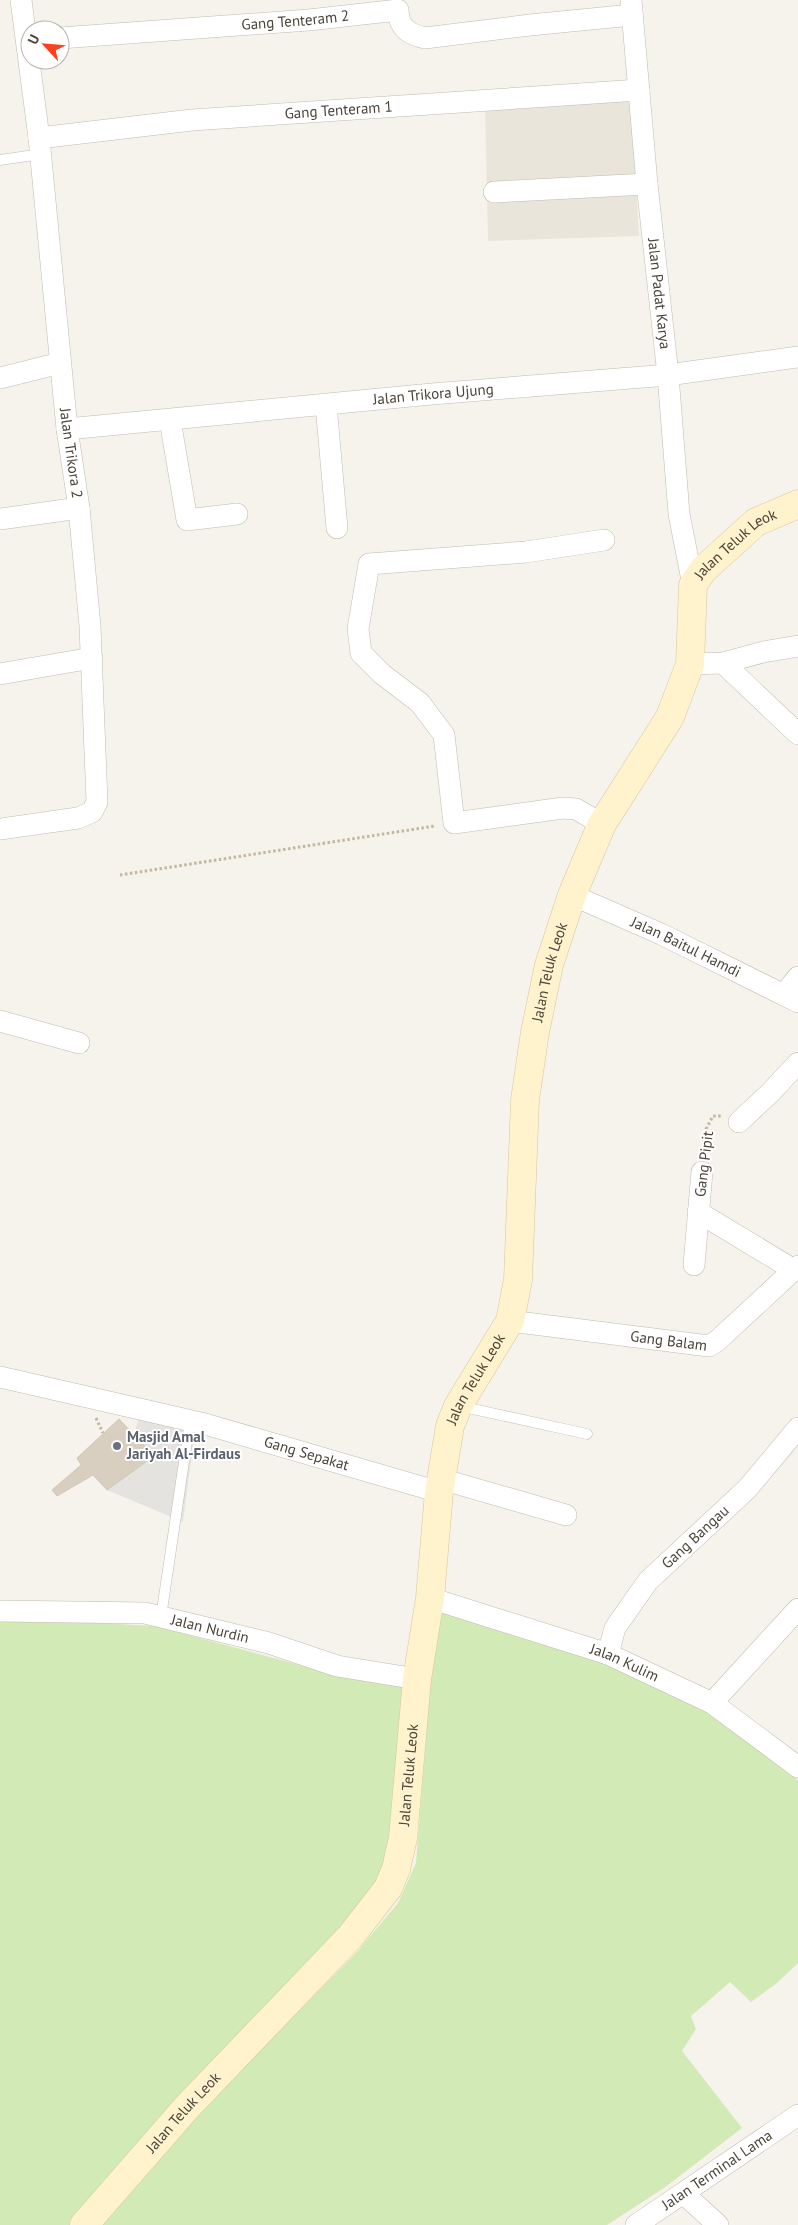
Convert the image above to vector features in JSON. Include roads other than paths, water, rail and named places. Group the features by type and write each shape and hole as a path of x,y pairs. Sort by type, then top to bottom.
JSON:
{"street":[{"name":"Jalan Trikora 2","path":"21,0 24,20"},
{"name":"Gang Tenteram 2","path":"70,37 308,20 398,10 399,22 409,35 425,38 530,25 631,8"},
{"name":"Jalan Padat Karya","path":"631,8 647,184 668,375 679,514 693,585"},
{"name":"Jalan Trikora 2","path":"0,830 78,818 92,812 97,802 92,658 79,508 67,429 31,70"},
{"name":"Gang Tenteram 1","path":"40,146 192,120 638,90"},
{"path":"494,192 647,184"},
{"name":"Jalan Trikora Ujung","path":"67,429 668,375 798,358"},
{"path":"0,378 60,363"},
{"path":"326,405 336,528"},
{"path":"170,420 187,520 237,514"},
{"name":"Jalan Teluk Leok","path":"84,2225 187,2107 350,1937 388,1888 396,1869 403,1838 417,1679 430,1598 440,1486 450,1426 458,1406 510,1321 518,1272 525,1100 535,1032 549,965 572,895 602,824 670,718 690,664 693,585 704,570 756,522 798,504"},
{"path":"0,519 79,508"},
{"path":"602,824 576,809 562,808 454,823 444,735 420,703 382,674 361,653 358,629 370,564 526,552 604,540"},
{"path":"690,664 723,662 798,646"},
{"path":"0,674 92,658"},
{"path":"723,662 798,734"},
{"name":"Jalan Baitul Hamdi","path":"572,895 791,998"},
{"path":"791,998 798,977"},
{"path":"0,1021 79,1042"},
{"path":"739,1122 798,1063"},
{"name":"Gang Pipit","path":"694,1265 702,1172"},
{"path":"698,1212 796,1268"},
{"name":"Gang Balam","path":"510,1321 709,1346 717,1341 796,1268"},
{"name":"Gang Sepakat","path":"0,1377 190,1421 440,1486 566,1515"},
{"name":"Gang Bangau","path":"608,1654 615,1628 648,1581 747,1489 798,1428"},
{"name":"Jalan Kulim","path":"430,1598 608,1654 712,1703 798,1767"},
{"path":"712,1703 798,1609"},
{"name":"Jalan Nurdin","path":"0,1611 146,1613 269,1643 337,1666 417,1679"},
{"name":"Jalan Terminal Lama","path":"636,2225 798,2116"},
{"path":"684,2194 718,2225"}],"lane":[{"path":"0,160 40,146"},
{"path":"458,1406 588,1434"},
{"path":"161,1617 190,1421"}],"place":[{"name":"Masjid Amal Jariyah Al-Firdaus","path":"117,1446"}]}
